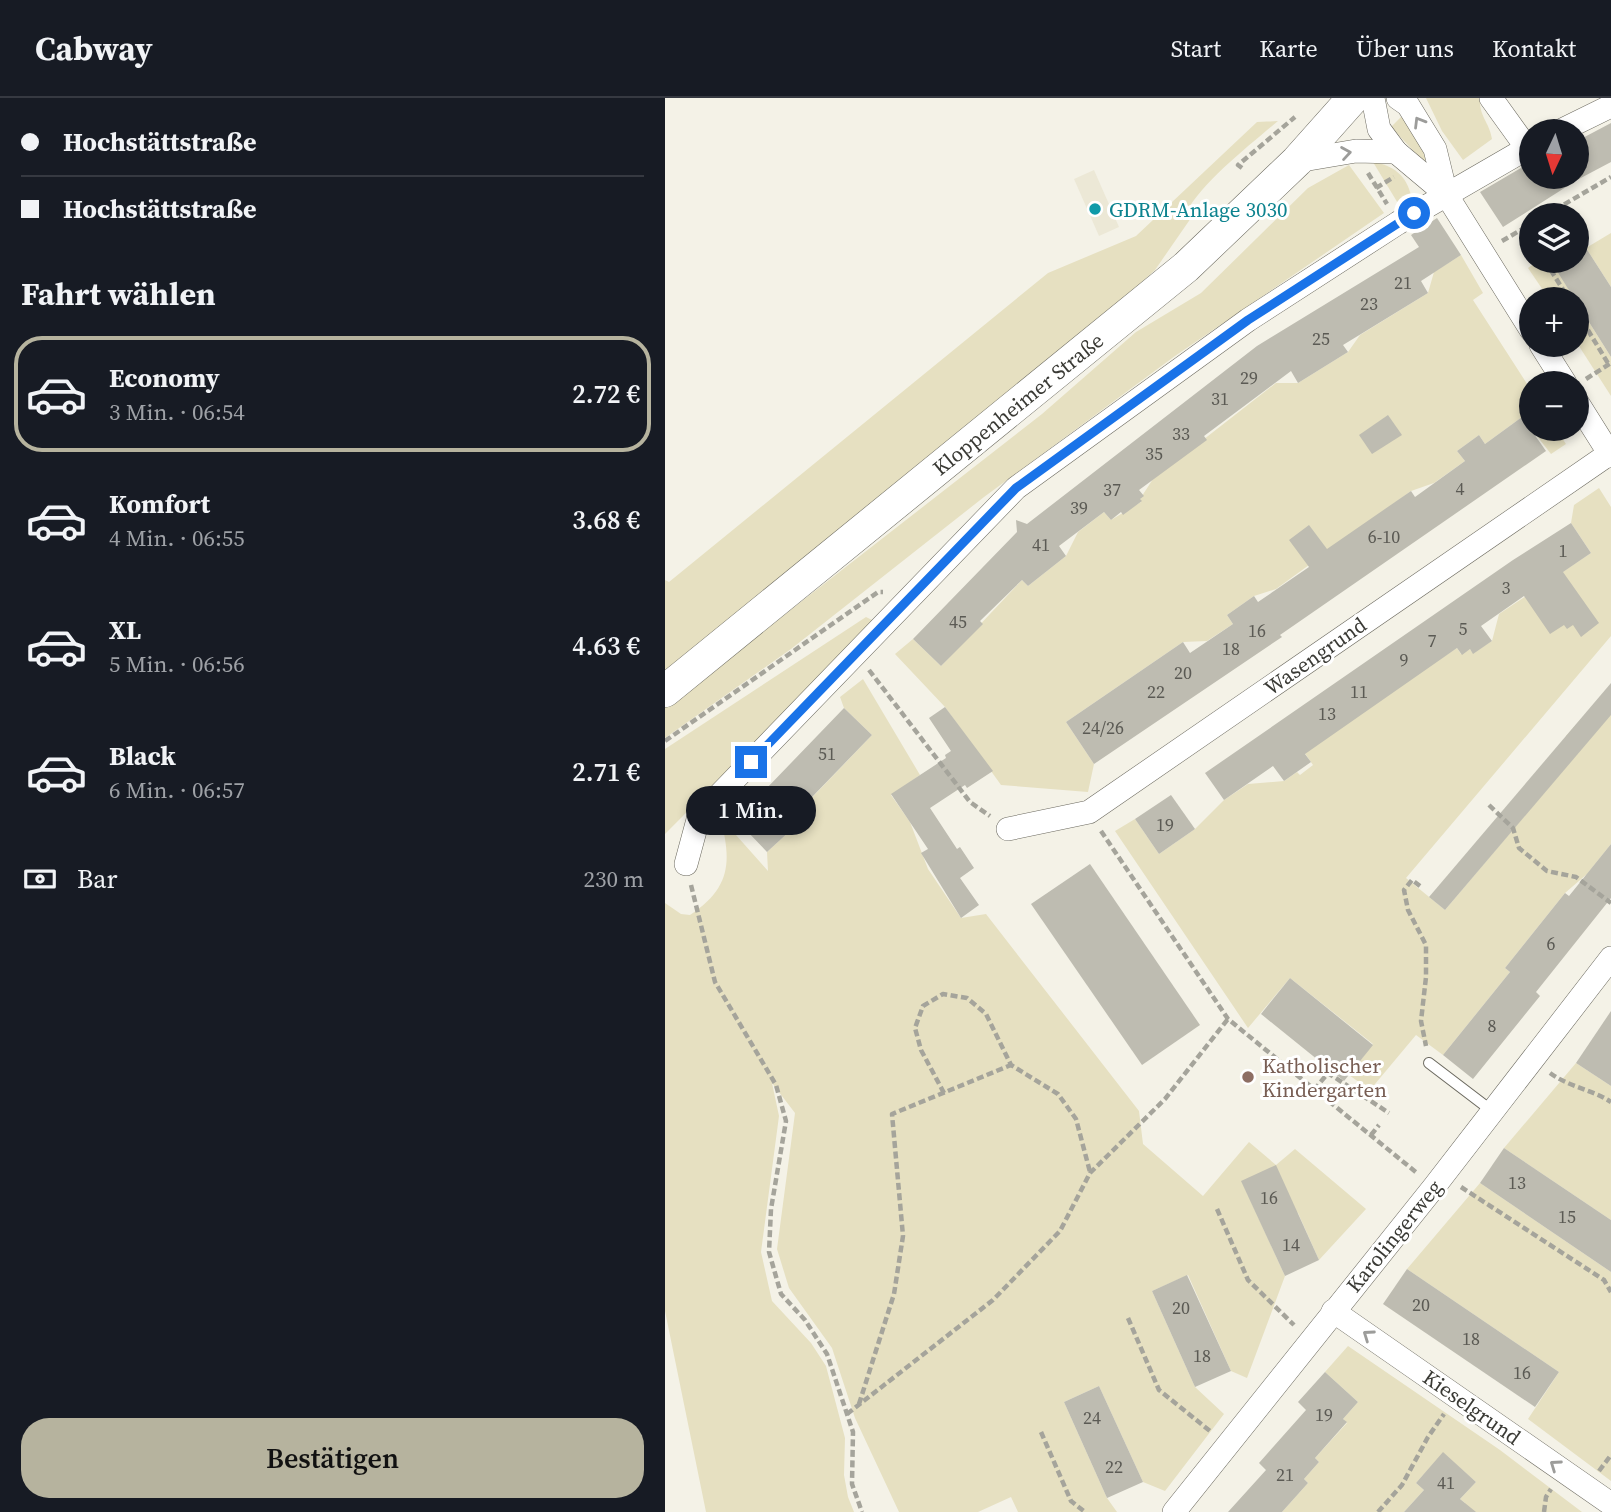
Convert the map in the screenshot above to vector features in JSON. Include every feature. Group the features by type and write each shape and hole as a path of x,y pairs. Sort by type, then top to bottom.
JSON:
{"main road":[{"name":"Kloppenheimer Straße","path":"665,691 1146,301 1297,161 1353,98"}],"street":[{"path":"1373,98 1379,129 1396,152 1446,194 1519,310"},
{"path":"1398,98 1409,105 1435,149 1446,194"},
{"path":"1491,98 1519,134"},
{"path":"1584,119 1611,106"},
{"path":"1297,161 1356,151 1396,152"},
{"path":"686,864 699,816 1016,488 1248,320 1446,194 1519,153"},
{"path":"1589,421 1610,455"},
{"name":"Wasengrund","path":"1008,829 1089,812 1610,455"},
{"name":"Karolingerweg","path":"1174,1512 1438,1181 1611,958"},
{"name":"Kieselgrund","path":"1333,1311 1611,1504"}],"lane":[{"path":"1430,1063 1492,1111"}],"path":[{"path":"1242,168 1238,164 1297,116"},
{"path":"1567,203 1611,177"},
{"path":"1483,252 1519,231"},
{"path":"1589,331 1610,364 1589,378"},
{"path":"665,741 878,592 912,595"},
{"path":"857,654 970,803 1008,829"},
{"path":"1489,805 1513,828 1520,848 1547,872 1576,877 1611,903"},
{"path":"1089,812 1228,1019 1371,1135 1438,1181 1604,1280 1611,1292"},
{"path":"686,864 715,982 776,1085 786,1121 771,1209 769,1252 781,1294 805,1320 827,1354 853,1432 852,1484 862,1512"},
{"path":"1420,886 1412,880 1404,890 1408,910 1426,945 1426,977 1421,1021 1430,1063"},
{"path":"944,1093 921,1049 915,1028 923,1006 943,994 967,998 986,1014 1011,1065 1058,1094 1076,1119 1090,1173"},
{"path":"847,1414 993,1300 1060,1231 1090,1173 1165,1099 1228,1019"},
{"path":"1532,1060 1566,1085 1594,1091 1611,1102"},
{"path":"859,1405 894,1294 903,1236 892,1114 1011,1065"},
{"path":"1314,1090 1328,1073 1389,1113"},
{"path":"1371,1135 1379,1125"},
{"path":"1217,1209 1248,1280 1310,1340"},
{"path":"1128,1318 1159,1390 1228,1445"},
{"path":"1378,1512 1402,1485 1428,1437 1457,1396"},
{"path":"1041,1432 1071,1501 1085,1512"}],"shaded area":[{"path":"1426,98 1480,98 1481,110 1492,139 1463,160 1442,131"},
{"path":"1403,115 1428,158 1426,160 1422,160 1391,127"},
{"path":"1278,121 1227,164 1203,189 1186,213 1191,218 1155,270 1129,294 665,675 665,580 669,582 1048,273 1136,236 1257,122"},
{"path":"1373,162 1398,173 1411,196 1399,205"},
{"path":"1349,165 1384,213 1175,356 984,497 791,649 665,738 665,708 1042,414 1136,332 1201,293 1308,188"},
{"name":"GDRM-Anlage 3030","path":"1094,170 1119,227 1099,236 1074,179"},
{"path":"1611,233 1611,287 1589,253 1589,246"},
{"path":"1461,255 1483,293 1473,300 1519,371 1519,419 1485,444 1479,435 1457,451 1465,461 1434,483 1411,491 1276,589 1254,596 1227,615 1233,624 1207,641 1183,642 1066,722 1094,764 1088,792 1001,785 945,707 895,654 913,639 941,666 1022,580 1028,586 1066,556 1078,532 1104,512 1111,520 1141,502 1140,499 1153,479 1276,383 1298,383 1348,352 1360,335 1428,293 1434,272"},
{"path":"1531,273 1558,273 1567,287 1541,287"},
{"path":"1589,322 1611,357 1611,396 1586,357 1589,357"},
{"path":"1541,441 1564,441 1566,444 1551,454"},
{"path":"1599,488 1611,507 1611,636 1406,878 1445,910 1581,749 1566,736 1581,719 1611,715 1611,844 1587,874 1565,893 1505,968 1510,972 1443,1055 1416,1035 1370,1090 1349,1075 1373,1044 1290,978 1248,1028 1115,831 1135,819 1159,854 1195,829 1224,800 1248,784 1284,781 1297,772 1300,775 1313,765 1302,749 1457,648 1461,654 1470,649 1473,653 1492,641 1499,614 1591,553 1571,523 1574,505"},
{"path":"866,617 876,622 665,834 665,749"},
{"path":"863,679 920,775 891,795 910,822 928,869 961,918 986,914 1139,1111 1143,1144 1203,1196 1249,1142 1276,1165 1295,1149 1366,1209 1319,1260 1298,1213 1242,1182 1285,1276 1247,1378 1231,1371 1188,1275 1152,1291 1195,1387 1224,1414 1165,1491 1143,1482 1099,1386 1064,1402 1107,1498 1117,1512 1018,1512 1011,1497 978,1512 899,1512 855,1418 832,1348 789,1288 777,1249 795,1113 772,1083 779,1116 761,1252 772,1301 811,1343 826,1366 845,1438 844,1475 854,1512 706,1512 665,1311 665,903 681,914 690,915 704,905 721,884 727,860 720,817 768,871 767,852 791,830 801,809 872,735 844,708 840,697"},
{"path":"1576,1063 1611,1086 1611,1220 1504,1148"},
{"path":"1480,1183 1611,1272 1611,1481 1528,1419 1559,1372 1407,1269"},
{"path":"1348,1346 1500,1450 1582,1512 1457,1512 1465,1503 1460,1499 1476,1482 1443,1453 1416,1483 1424,1490 1404,1512 1282,1512 1308,1483 1304,1479 1319,1462 1315,1458 1347,1423 1343,1419 1358,1402 1325,1372"}],"building":[{"path":"1611,123 1611,162 1589,174 1589,135"},
{"path":"1519,169 1519,189 1563,189 1541,203 1519,203 1519,217 1503,227 1480,192"},
{"path":"1437,218 1461,255 1421,281 1428,293 1343,345 1348,352 1298,383 1291,371 1204,436 1207,440 1139,490 1144,496 1140,499 1142,501 1111,520 1104,512 1059,546 1066,556 1028,586 1022,580 980,621 983,624 941,666 913,639 1017,532 1016,520 1027,524 1257,346 1419,247 1411,235"},
{"path":"1589,253 1611,287 1611,357 1589,322 1589,287 1567,287 1558,273 1589,273"},
{"path":"1388,415 1402,435 1372,454 1359,435"},
{"path":"1519,419 1519,441 1539,441 1546,451 1280,635 1282,637 1094,764 1066,722 1183,642 1190,653 1233,624 1227,615 1254,596 1258,602 1309,567 1289,540 1309,525 1327,549 1411,491 1415,497 1465,461 1457,451 1479,435 1485,444"},
{"path":"1571,523 1591,553 1563,572 1599,623 1581,637 1573,625 1567,629 1564,625 1550,634 1524,596 1481,626 1492,641 1473,654 1470,649 1462,655 1457,648 1305,754 1311,762 1284,781 1273,766 1224,800 1205,773 1513,560"},
{"path":"1611,683 1611,715 1445,910 1429,897"},
{"path":"945,707 993,771 967,788 965,785 930,808 957,849 960,847 974,868 960,878 979,905 961,918 921,853 928,849 891,794 946,758 945,755 951,751 929,718"},
{"path":"844,708 872,735 786,824 791,830 767,852 745,829 751,823 740,811 765,790"},
{"path":"1171,795 1195,829 1159,854 1135,819"},
{"path":"1611,844 1611,898 1536,992 1540,996 1473,1079 1443,1055 1510,972 1505,968 1565,893 1569,896"},
{"path":"1090,864 1200,1025 1142,1065 1031,904"},
{"path":"1290,978 1373,1045 1344,1081 1261,1014"},
{"path":"1611,1011 1611,1086 1576,1063"},
{"path":"1504,1148 1611,1220 1611,1272 1480,1183"},
{"path":"1276,1165 1319,1260 1285,1276 1241,1181"},
{"path":"1407,1269 1559,1372 1535,1407 1383,1304"},
{"path":"1187,1275 1231,1371 1195,1387 1152,1291"},
{"path":"1325,1372 1358,1402 1343,1419 1347,1422 1315,1458 1319,1462 1304,1479 1308,1483 1282,1512 1228,1512 1266,1470 1259,1463 1306,1410 1298,1402"},
{"path":"1099,1386 1143,1482 1107,1498 1064,1402"},
{"path":"1443,1452 1476,1482 1460,1499 1476,1512 1404,1512 1424,1490 1416,1483"}],"place":[{"name":"GDRM-Anlage 3030","path":"1095,209"},
{"name":"Katholischer Kindergarten","path":"1248,1077"}],"route":[{"path":"751,762 1016,488 1248,320 1414,213"}]}
